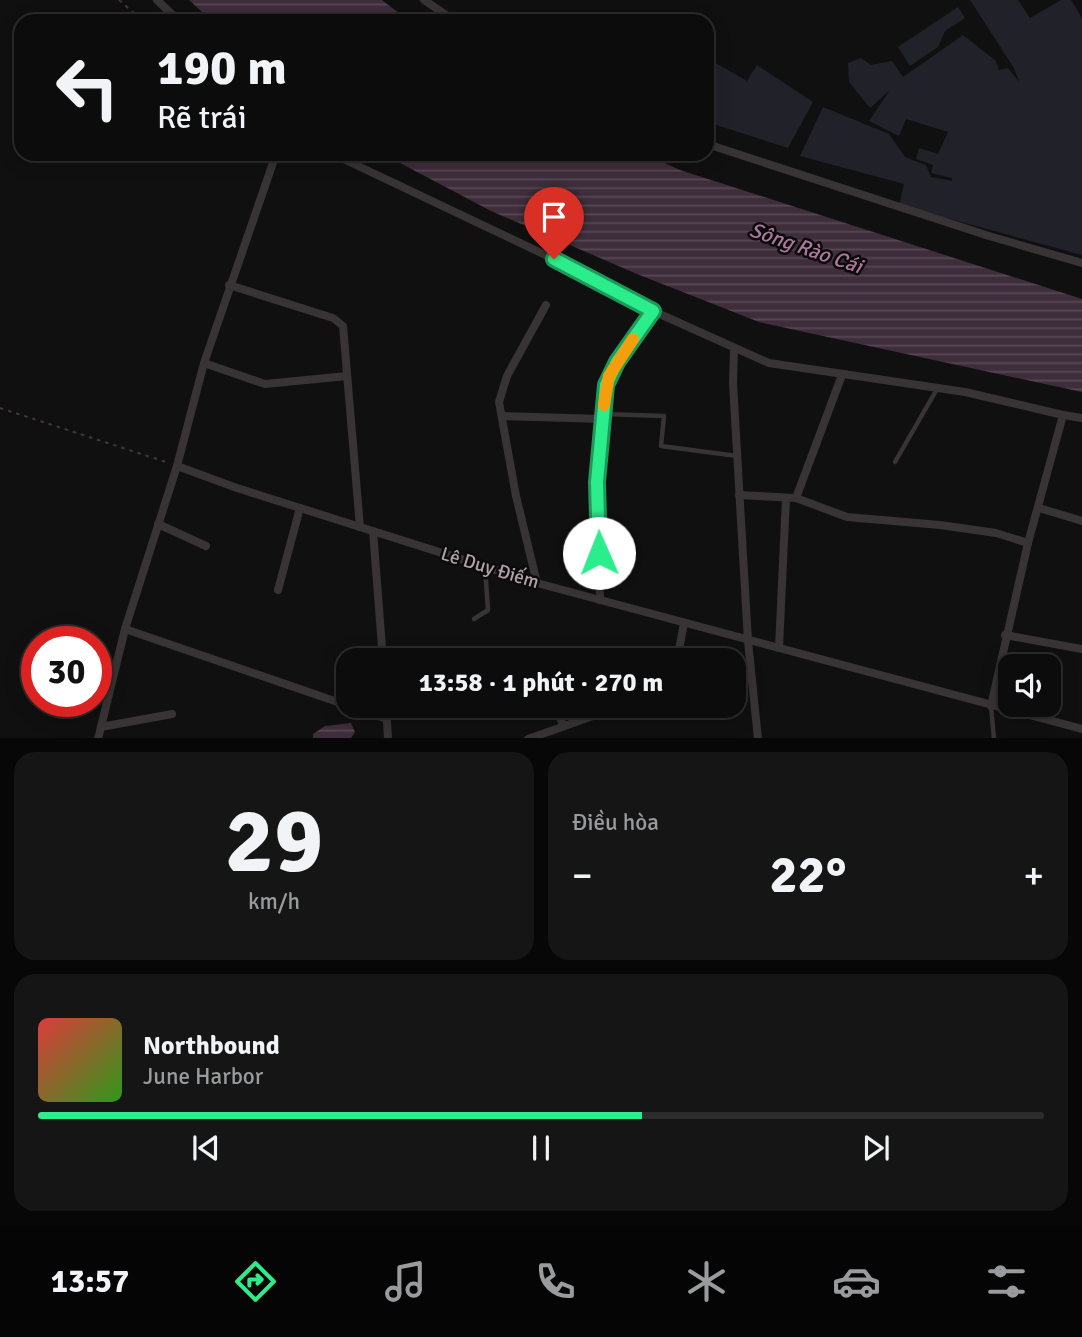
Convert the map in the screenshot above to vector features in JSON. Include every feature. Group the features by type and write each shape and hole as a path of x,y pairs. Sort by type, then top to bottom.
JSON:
{"street":[{"path":"157,0 172,14"},
{"path":"424,0 445,14"},
{"path":"714,146 989,236 1082,263"},
{"path":"97,738 125,629 177,466 204,363 273,161"},
{"path":"348,161 554,259 653,311 783,367 937,388 1082,418"},
{"path":"229,285 339,321 343,326 360,527"},
{"path":"537,583 516,496 499,402 503,384 546,305"},
{"path":"600,600 597,482 609,376 653,311"},
{"path":"734,348 739,495 748,641 758,738"},
{"path":"204,363 265,384 347,376"},
{"path":"796,498 842,375"},
{"path":"990,706 1028,543 1063,415"},
{"path":"502,416 604,416"},
{"name":"Lê Duy Điếm","path":"177,466 537,583 1082,729"},
{"path":"739,495 796,498 847,517 951,526 996,533 1028,543"},
{"path":"779,648 786,498"},
{"path":"278,590 300,508"},
{"path":"1039,508 1082,521"},
{"path":"158,524 205,546"},
{"path":"373,531 382,648"},
{"path":"679,648 684,623"},
{"path":"125,629 387,719 388,738"},
{"path":"1006,635 1082,649"},
{"path":"101,727 172,714"},
{"path":"560,718 563,725"},
{"path":"528,738 585,718"}],"lane":[{"path":"895,462 937,388"},
{"path":"604,416 664,416 661,446 737,456"},
{"path":"474,619 488,610 485,567"},
{"path":"990,706 994,738"}],"path":[{"path":"119,0 135,14"},
{"path":"0,408 177,466"}],"shaded area":[{"path":"970,0 1018,0 1030,18 1061,0 1071,0 1082,18 1082,255 899,205 904,184 800,156 823,107 889,134 905,157 926,165 931,177 952,181 952,178 931,173 933,165 916,159 919,148 938,154 948,132 906,119 899,136 869,121 890,90 870,108 849,82 848,63 861,58 871,65 892,61 903,77 963,35 996,61 999,70 1008,68 1019,82 1014,68"},
{"path":"958,7 965,18 945,31 938,47 910,66 898,47"},
{"path":"714,62 747,81 757,65 813,102 788,148 714,124"}],"water":[{"path":"189,0 382,0 400,14 204,14"},
{"name":"Sông Rào Cái","path":"396,161 660,161 680,170 1082,299 1082,392 759,322 637,274 491,211"},
{"path":"351,723 355,732 351,738 313,738 313,734 325,726"}],"slow traffic":[{"path":"604,405 609,376 633,339"}],"route":[{"path":"554,259 653,311 617,362 606,385 597,482 599,553"}]}
